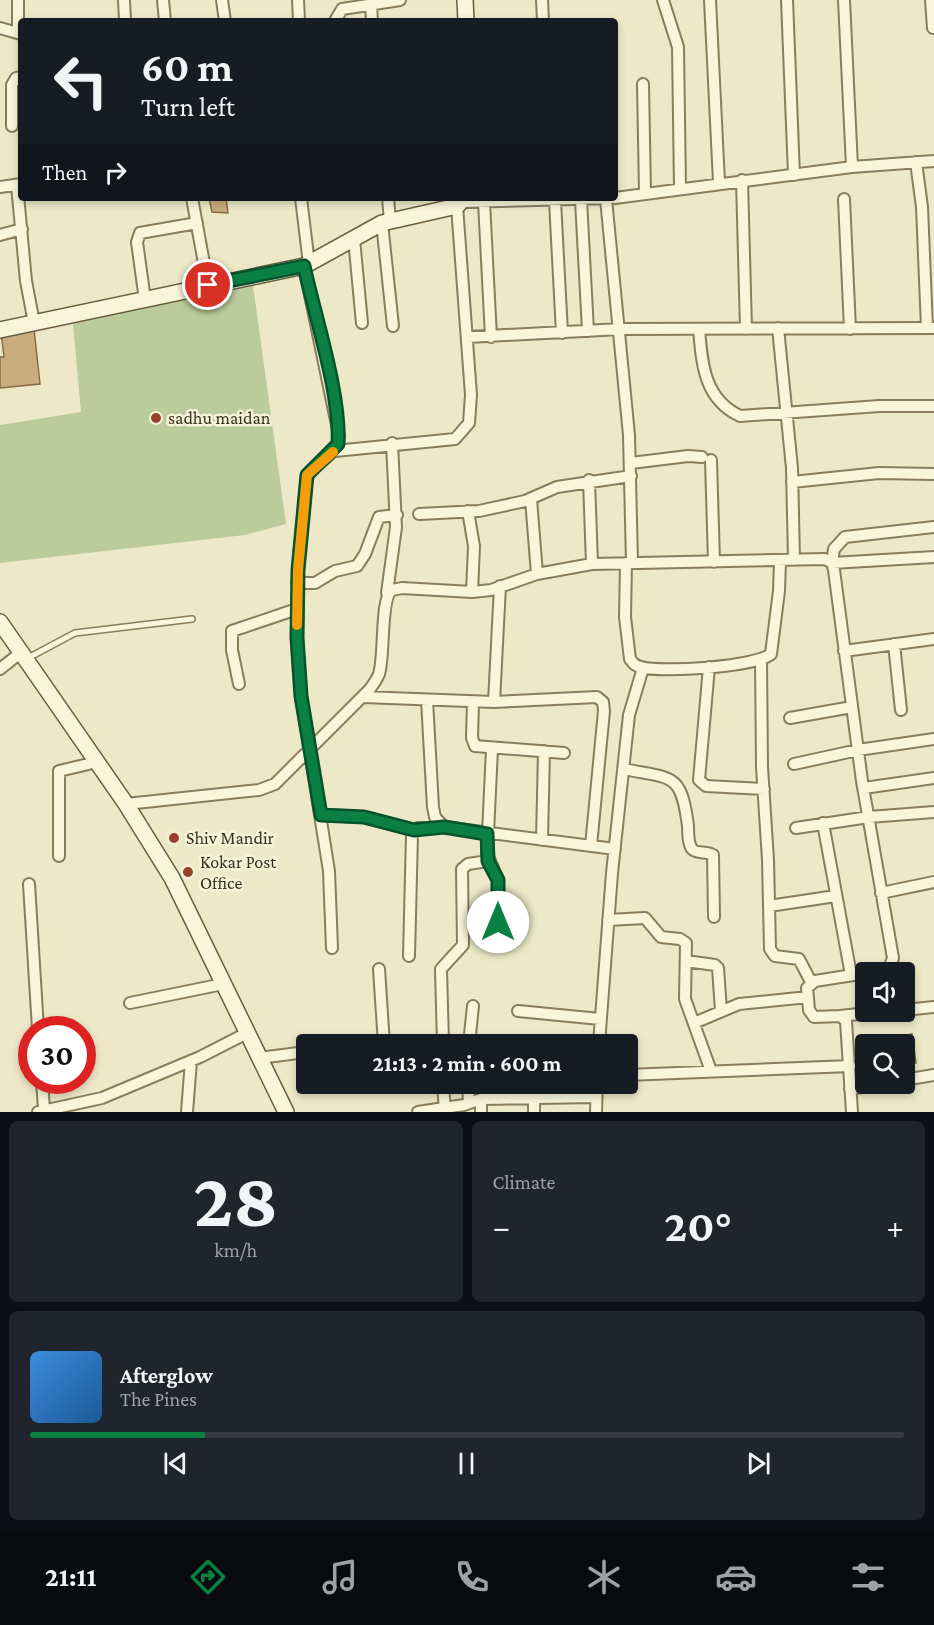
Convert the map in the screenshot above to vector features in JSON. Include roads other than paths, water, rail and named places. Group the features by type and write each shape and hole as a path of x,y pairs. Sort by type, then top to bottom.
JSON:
{"main road":[{"path":"465,0 466,18"},
{"path":"0,330 306,265 386,222 461,202"},
{"path":"0,622 22,657 126,804 172,878 286,1112"}],"street":[{"path":"18,0 19,18"},
{"path":"124,0 125,18"},
{"path":"163,0 165,18"},
{"path":"222,0 225,18"},
{"path":"297,0 299,18"},
{"path":"337,18 342,9 400,0"},
{"path":"542,0 543,18"},
{"path":"663,0 678,47 680,188"},
{"path":"710,0 719,182"},
{"path":"787,0 794,176"},
{"path":"844,0 852,167"},
{"path":"931,0 933,28"},
{"path":"371,4 372,18"},
{"path":"0,28 18,33"},
{"path":"12,126 12,85 18,78"},
{"path":"643,84 645,193"},
{"path":"618,198 719,182 794,176 852,167 934,161"},
{"path":"468,337 621,329 931,328 922,207 916,162"},
{"path":"742,180 746,329"},
{"path":"0,187 18,185"},
{"path":"844,199 850,329"},
{"path":"20,201 26,281 34,323"},
{"path":"193,201 208,285"},
{"path":"301,201 306,265 338,423 338,444 335,451"},
{"path":"388,201 386,222 393,326"},
{"path":"332,948 329,871 301,696 297,584 307,475 314,466 335,451 392,443 445,442 455,440 466,430 471,415 471,395 461,202 555,201 562,333"},
{"path":"587,201 588,331"},
{"path":"606,201 621,329 631,463 627,649 630,659 643,668 709,667 761,660 771,654 780,561"},
{"path":"484,202 491,337"},
{"path":"922,207 934,207"},
{"path":"145,300 137,242 140,233 197,222"},
{"path":"0,235 22,229"},
{"path":"354,239 362,323"},
{"path":"778,328 788,412 794,560"},
{"path":"699,329 703,372 713,394 730,412 746,417 879,406 934,406"},
{"path":"126,804 259,790 275,784 286,776 363,697 379,675 383,655 387,593 394,557 397,515 392,443"},
{"path":"631,463 688,456 707,459 714,562"},
{"path":"792,482 879,473 934,474"},
{"path":"419,514 468,511 531,499 557,487 589,480 631,476"},
{"path":"589,480 592,564"},
{"path":"531,499 537,574"},
{"path":"468,511 474,546 472,592"},
{"path":"297,584 315,583 335,572 357,566 365,554 379,518 397,515"},
{"path":"893,962 858,750 832,563 834,549 845,537 934,527"},
{"path":"387,593 402,588 472,592 537,574 592,564 825,559 832,563 934,557"},
{"path":"494,702 500,586"},
{"path":"239,684 232,650 232,631 297,609"},
{"path":"844,651 934,639"},
{"path":"894,644 901,710"},
{"path":"0,669 22,657"},
{"path":"761,660 764,789 772,955 799,958 812,982"},
{"path":"709,667 699,780 706,786 764,789"},
{"path":"599,1034 608,920 629,715 643,668"},
{"path":"363,697 392,696 473,702 597,698 603,702 591,846"},
{"path":"427,700 433,807 439,823 444,827"},
{"path":"473,702 472,738 475,746 564,753"},
{"path":"790,718 852,707"},
{"path":"794,764 858,750 934,739"},
{"path":"492,748 487,834 488,861 498,880 498,943"},
{"path":"542,840 544,751"},
{"path":"59,856 59,771 96,762"},
{"path":"624,769 668,778 679,786 685,802 690,846 696,852 713,855 714,917"},
{"path":"864,788 934,778"},
{"path":"796,828 869,816 934,812"},
{"path":"321,815 364,817 414,830 444,827 615,849"},
{"path":"823,823 851,975"},
{"path":"409,956 411,840 414,830"},
{"path":"442,1034 441,969 462,945 462,869 468,864 488,861"},
{"path":"881,892 934,882"},
{"path":"29,884 37,1016"},
{"path":"769,906 837,896"},
{"path":"608,920 641,918 649,920 661,937 684,940 687,948 686,999 711,1071"},
{"path":"686,961 715,965 718,968 721,1011"},
{"path":"379,969 381,1034"},
{"path":"855,974 812,982 807,988 809,1010 814,1017 855,1014"},
{"path":"130,1003 223,984"},
{"path":"694,1023 739,1004 808,997"},
{"path":"470,1034 473,1006"},
{"path":"915,1009 934,1007"},
{"path":"518,1011 600,1019"},
{"path":"840,1016 847,1026 852,1112"},
{"path":"42,1094 41,1110 92,1106 247,1033"},
{"path":"259,1058 296,1053"},
{"path":"187,1112 191,1061"},
{"path":"638,1074 850,1066"},
{"path":"915,1078 934,1075"},
{"path":"850,1089 855,1088"},
{"path":"444,1094 445,1110"},
{"path":"469,1094 469,1103"},
{"path":"596,1094 596,1112"},
{"path":"418,1112 445,1110 481,1099 596,1097"},
{"path":"534,1098 534,1112"},
{"path":"481,1099 481,1112"}],"lane":[{"path":"22,657 75,633 192,619"}],"place":[{"name":"sadhu maidan","path":"156,418"},
{"name":"Shiv Mandir","path":"174,838"},
{"name":"Kokar Post Office","path":"188,872"}]}
